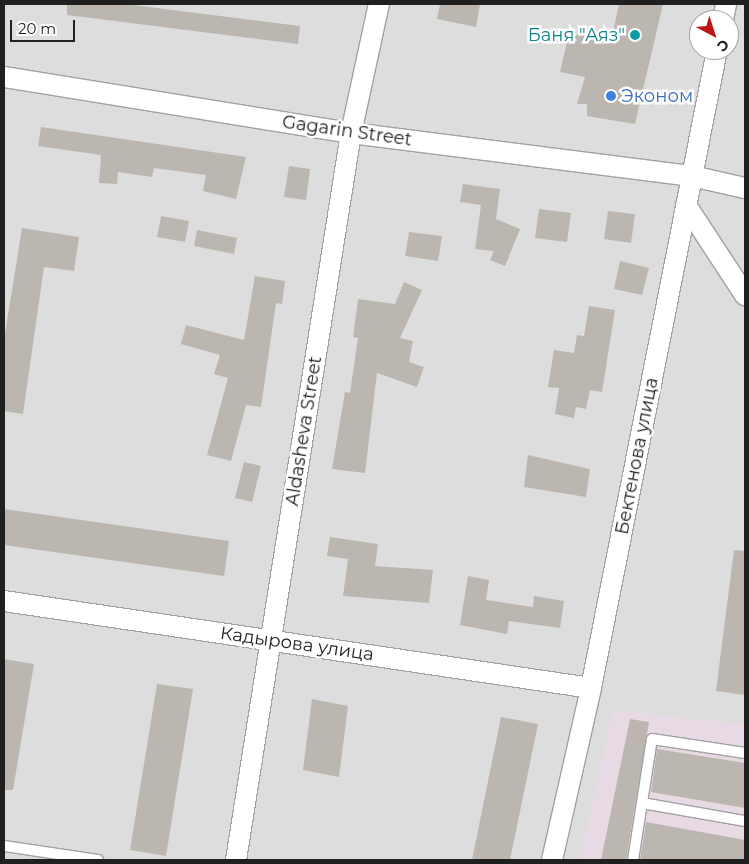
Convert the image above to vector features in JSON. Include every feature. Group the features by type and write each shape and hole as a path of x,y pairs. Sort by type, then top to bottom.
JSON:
{"street":[{"name":"Aldasheva Street","path":"236,860 351,133 379,4"},
{"name":"Бектенова улица","path":"552,860 591,688 715,60"},
{"name":"Gagarin Street","path":"4,77 351,133 692,176 745,188"},
{"path":"686,205 745,295"},
{"name":"Кадырова улица","path":"4,601 591,688"}],"lane":[{"path":"633,860 652,739 745,753"},
{"path":"642,804 745,821"},
{"path":"4,846 76,859 98,860"}],"shaded area":[{"path":"4,4 745,4 745,860 4,860"},
{"path":"613,710 745,725 745,860 580,860"}],"building":[{"path":"67,4 125,4 300,26 298,44 67,15"},
{"path":"440,4 480,4 476,27 437,19"},
{"path":"619,4 663,4 635,124 587,116 587,104 577,104 585,77 560,72 569,33 612,37"},
{"path":"41,127 246,157 236,199 203,191 206,175 154,168 152,177 118,172 117,184 99,183 101,155 38,146"},
{"path":"289,166 310,169 306,200 284,197"},
{"path":"463,184 500,189 496,219 520,229 505,266 490,260 494,251 475,249 481,205 460,202"},
{"path":"539,209 571,213 567,242 535,238"},
{"path":"608,211 635,214 631,243 604,239"},
{"path":"161,216 189,221 185,242 157,237"},
{"path":"22,228 79,237 74,271 44,267 23,414 4,411 4,340"},
{"path":"197,230 237,238 234,254 194,246"},
{"path":"409,232 442,236 438,261 405,256"},
{"path":"620,261 649,268 642,295 614,289"},
{"path":"255,276 285,281 282,304 276,303 261,407 246,405 231,461 207,455 228,378 214,374 220,355 181,344 186,325 244,340"},
{"path":"404,282 422,290 400,338 413,341 409,362 424,367 417,387 377,373 365,473 332,469 345,392 350,393 358,338 353,337 358,299 395,304"},
{"path":"589,306 615,310 602,392 590,390 586,409 576,407 574,418 555,414 559,388 548,387 554,350 574,353 577,335 584,336"},
{"path":"528,455 590,469 586,497 524,487"},
{"path":"244,462 261,466 252,502 235,498"},
{"path":"4,509 229,541 224,576 4,545"},
{"path":"330,537 378,544 375,566 433,570 429,603 343,596 348,559 327,556"},
{"path":"734,550 745,551 745,695 716,691"},
{"path":"468,576 489,580 486,600 533,607 534,596 564,601 560,628 509,621 507,634 460,625"},
{"path":"4,659 34,664 13,790 4,790"},
{"path":"157,684 193,689 166,856 130,850"},
{"path":"312,699 348,706 339,777 303,770"},
{"path":"501,717 538,724 510,860 472,860"},
{"path":"630,719 649,722 626,860 601,860"},
{"path":"657,749 745,763 745,808 651,792"},
{"path":"646,822 745,840 745,860 640,860"}],"place":[{"name":"Баня \"Аяз\"","path":"635,35"},
{"name":"Эконом","path":"611,96"}]}
